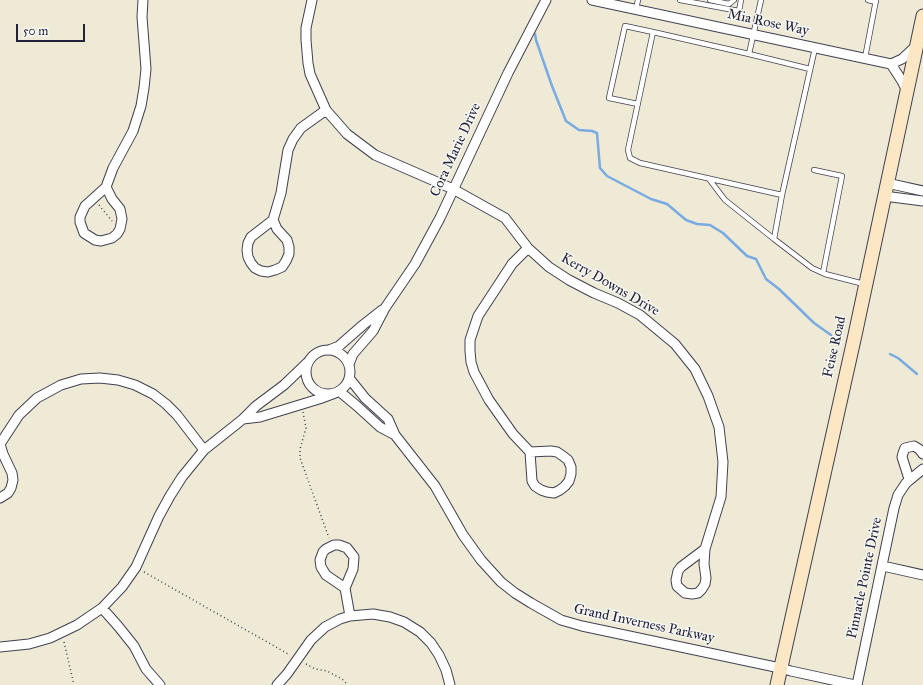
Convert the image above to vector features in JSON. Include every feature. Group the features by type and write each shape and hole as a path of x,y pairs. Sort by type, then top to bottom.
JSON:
{"street":[{"path":"106,187 108,194 120,209 122,219 119,230 112,238 101,241 95,240 84,233 80,222 80,216 85,206 106,187 113,168 133,131 141,106 146,69 142,17 143,0"},
{"name":"Kerry Downs Drive","path":"312,0 306,28 308,63 317,92 326,110 347,134 374,155 454,189 505,218 528,248 549,267 569,280 618,303 640,316 675,344 695,369 708,396 719,427 723,462 721,497 705,550 704,564 706,584 698,593 685,593 678,586 676,580 678,571 681,567 705,550"},
{"name":"Cora Marie Drive","path":"349,364 353,354 373,331 385,308 415,264 440,218 508,73 546,0"},
{"name":"Mia Rose Way","path":"592,0 891,64"},
{"name":"Feise Road","path":"776,685 866,284 923,16"},
{"path":"907,91 891,64 902,59 916,46"},
{"path":"273,220 277,229 286,240 289,247 289,254 282,267 268,272 261,271 255,268 248,257 248,243 251,238 273,220 281,193 288,150 293,139 301,128 326,110"},
{"path":"887,183 923,191"},
{"path":"884,196 923,201"},
{"path":"528,248 512,264 478,316 470,340 470,351 474,372 489,400 513,434 530,452 530,474 535,486 541,490 554,493 565,486 569,481 571,474 568,460 557,452 530,452"},
{"name":"Cora Marie Drive","path":"329,350 339,346 385,308"},
{"path":"0,647 29,644 50,638 77,625 102,608 122,587 136,567 159,516 170,496 182,477 204,450 243,419 256,406 284,385 317,352 329,350 339,353 345,357 349,364 350,378 346,386 337,392 260,417 243,419"},
{"path":"309,361 306,374 311,386 322,393 337,392"},
{"path":"0,498 8,493 13,480 12,473 0,444 19,414 37,398 61,385 80,379 100,378 118,380 135,384 153,394 177,415 204,450"},
{"name":"Grand Inverness Parkway","path":"350,378 365,398 388,419 395,435 435,486 463,535 481,560 501,582 531,603 561,620 582,626 856,685"},
{"name":"Grand Inverness Parkway","path":"337,392 357,406 380,427 395,435"},
{"path":"909,480 902,457 905,448 914,446 923,454"},
{"name":"Pinnacle Pointe Drive","path":"856,685 898,495 906,483 923,469"},
{"path":"345,588 326,575 321,567 321,556 330,546 343,546 351,551 354,558 353,569 345,588 350,616"},
{"path":"882,566 923,575"},
{"path":"102,608 134,646 146,669 160,685"},
{"path":"277,685 312,640 325,627 340,619 350,616 373,614 390,617 404,622 420,632 431,643 438,655 446,670 450,685"}],"lane":[{"path":"636,9 638,0"},
{"path":"680,0 738,11 741,0"},
{"path":"710,0 729,4 734,0"},
{"path":"749,54 761,0"},
{"path":"865,58 876,1 868,0"},
{"path":"638,104 609,98 624,26 810,69"},
{"path":"653,32 628,150 630,158 640,163 782,195"},
{"path":"774,239 782,195 815,48"},
{"path":"814,170 842,176 823,273"},
{"path":"709,179 725,200 812,268 823,273 866,284"}],"path":[{"path":"94,198 119,230"},
{"path":"302,409 306,428 299,452 300,458 329,540"},
{"path":"142,570 292,656"},
{"path":"63,639 74,685"},
{"path":"302,662 315,669 326,671 342,679 348,685"}],"waterway":[{"path":"535,34 552,86 566,121 579,130 597,133 600,168 607,176 651,199 667,204 686,220 697,224 710,225 723,233 747,256 756,259 766,279 779,289 814,323 831,335"},
{"path":"890,354 898,358 917,374"}]}
